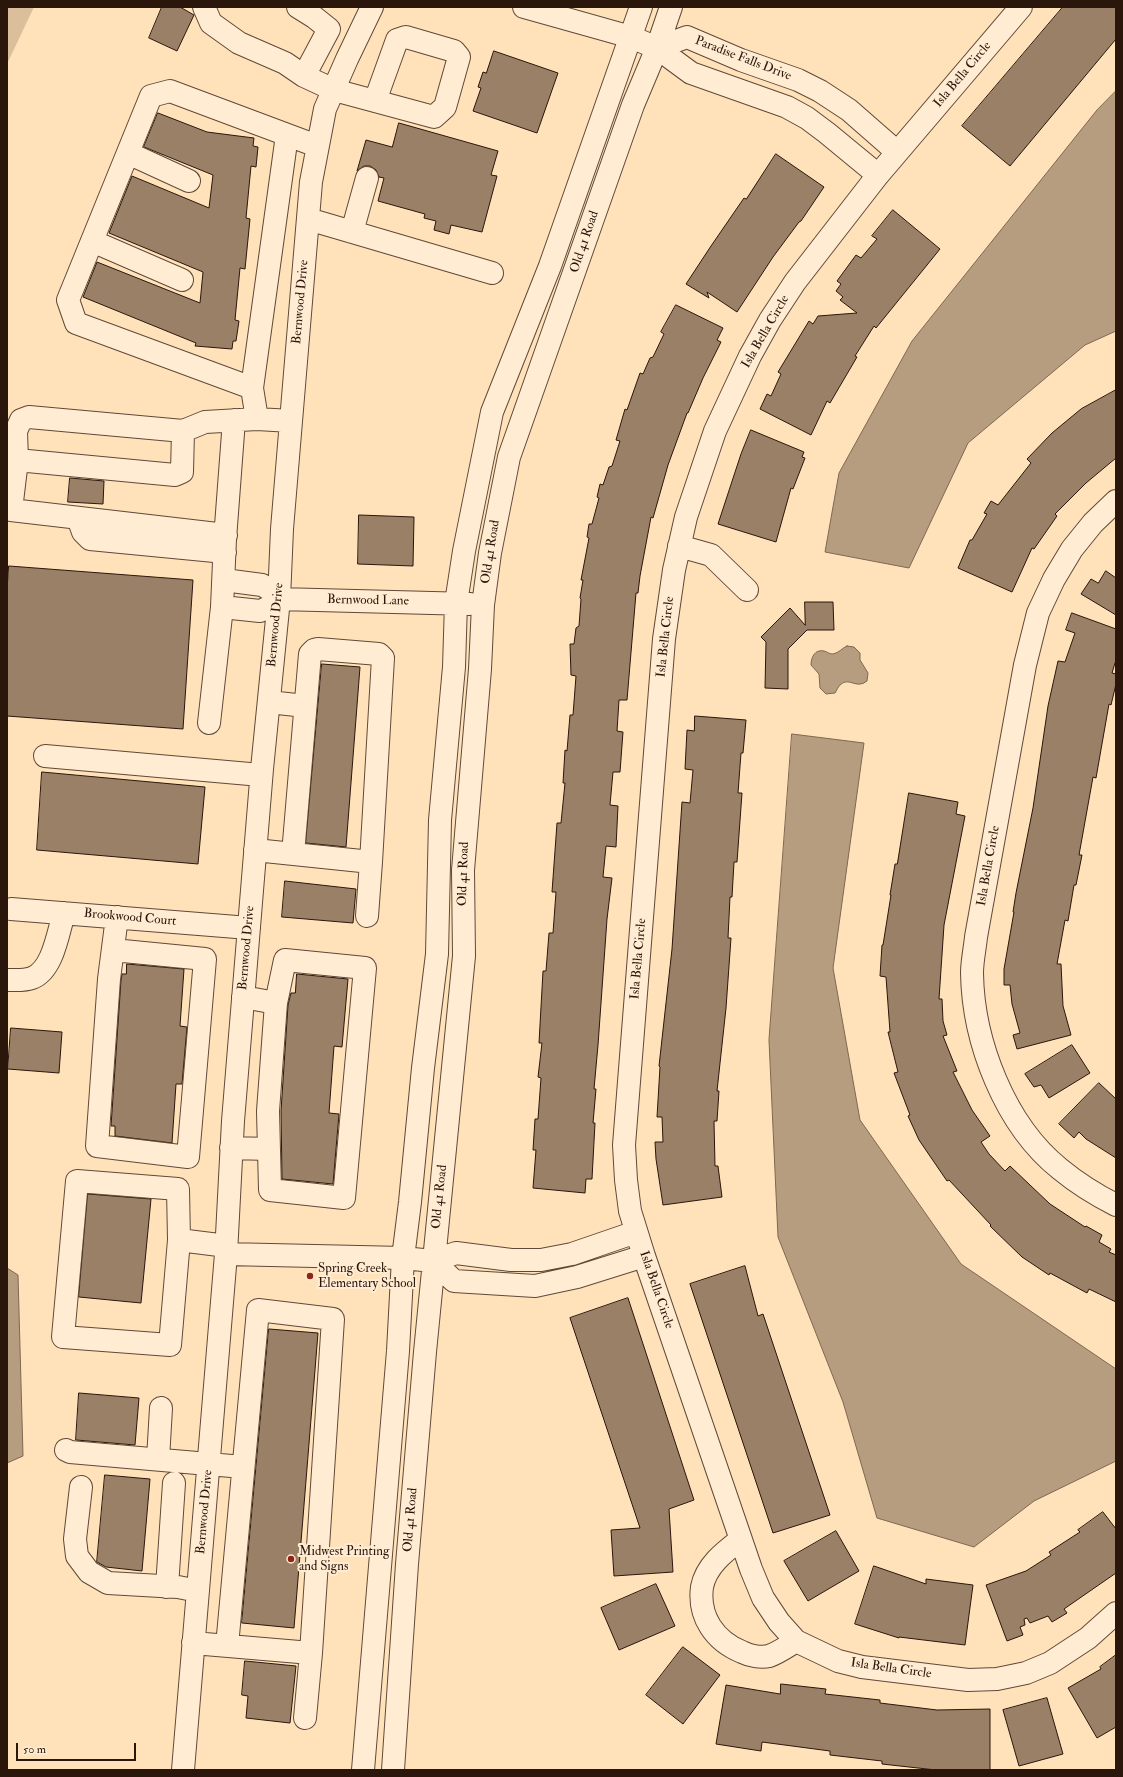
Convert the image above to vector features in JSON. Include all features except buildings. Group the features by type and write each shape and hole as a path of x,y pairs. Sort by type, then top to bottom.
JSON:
{"street":[{"path":"204,7 211,23 239,43 285,63 304,76 334,90 375,101"},
{"path":"298,7 329,29 304,76"},
{"name":"Bernwood Drive","path":"183,1770 227,1250 231,1148 248,928 261,775 279,599 282,529 311,182 325,109 372,7"},
{"path":"524,7 631,37 657,48 691,73 787,107 807,118 827,132 878,175"},
{"name":"Old 41 Road","path":"363,1770 398,1351 403,1258 423,1068 437,954 440,820 454,667 456,603 464,551 492,412 550,266 641,7"},
{"name":"Old 41 Road","path":"393,1770 408,1557 433,1261 464,956 463,870 480,669 483,605 490,553 509,457 633,105 657,48 671,7"},
{"name":"Isla Bella Circle","path":"1021,7 878,175 796,282 770,320 750,356 715,431 686,518 679,546 664,639 624,1145 626,1180 630,1211 636,1232 740,1540 763,1598 779,1622 796,1641 838,1661 862,1667 968,1680 997,1679 1026,1673 1050,1663 1088,1638 1116,1613"},
{"name":"Paradise Falls Drive","path":"657,48 687,37 741,60 798,80 820,91 850,110 898,152"},
{"path":"787,107 798,80"},
{"path":"252,388 76,322 68,300 151,96 170,91 317,146"},
{"path":"257,419 252,388 287,135"},
{"path":"128,153 189,181"},
{"path":"352,232 367,178"},
{"path":"308,219 492,273"},
{"path":"92,242 182,280"},
{"path":"225,543 78,518 11,510 17,460 16,432 21,420 29,417 183,431 205,422 257,419 291,421"},
{"path":"209,723 222,607 234,420"},
{"path":"17,460 175,475 182,472 183,431"},
{"name":"Isla Bella Circle","path":"1116,501 1093,523 1072,549 1054,579 1038,613 1025,665 976,937 972,972 978,1029 1000,1090 1016,1119 1036,1146 1059,1169 1096,1195 1116,1205"},
{"path":"679,546 711,554 747,590"},
{"path":"222,607 260,611 267,608 279,599 269,589 262,585 224,580"},
{"name":"Bernwood Lane","path":"279,599 456,603 483,605"},
{"path":"293,854 310,654 314,650 318,649 379,654 383,658 367,916"},
{"path":"269,702 305,706"},
{"path":"45,756 261,775"},
{"path":"255,850 371,862"},
{"name":"Brookwood Court","path":"8,907 248,928"},
{"path":"7,980 24,980 33,978 41,973 48,965 64,913"},
{"path":"113,950 204,960 188,1157 96,1146 109,979 117,917"},
{"path":"285,960 365,968 344,1198 270,1190 268,1111 276,1003 285,960"},
{"path":"243,997 276,1003"},
{"path":"231,1148 269,1149"},
{"path":"77,1181 178,1189 179,1240 170,1345 63,1337 77,1181"},
{"path":"179,1240 227,1250 403,1258 433,1261 456,1253 511,1260 541,1260 572,1254 636,1232"},
{"path":"572,1254 577,1277"},
{"path":"433,1261 454,1281 535,1286 577,1277 644,1256"},
{"path":"227,1646 258,1310 334,1319 311,1653 305,1718"},
{"path":"158,1459 161,1408"},
{"path":"66,1450 70,1452 243,1467"},
{"path":"167,1586 174,1483"},
{"path":"81,1487 75,1540 77,1556 89,1572 108,1583 167,1586 198,1591"},
{"path":"740,1540 716,1560 708,1571 702,1586 702,1604 705,1617 712,1629 723,1642 746,1654 768,1656 796,1641"},
{"path":"194,1643 311,1653"}],"shaded area":[{"path":"7,7 34,7 7,64"},
{"path":"1116,91 1116,331 1085,345 968,443 909,568 825,552 839,473 912,341 1097,110"},
{"path":"847,646 854,647 860,653 860,660 868,673 867,681 859,684 846,682 839,686 835,693 826,694 820,688 819,674 811,665 814,654 818,651 824,651 832,654 839,652"},
{"path":"792,734 864,743 833,968 860,1120 961,1264 1116,1369 1116,1461 1034,1501 974,1547 877,1518 843,1402 778,1237 769,1040"},
{"path":"7,1268 18,1275 23,1456 7,1463"}],"place":[{"name":"Spring Creek Elementary School","path":"310,1276"},
{"name":"Midwest Printing and Signs","path":"291,1559"}]}
